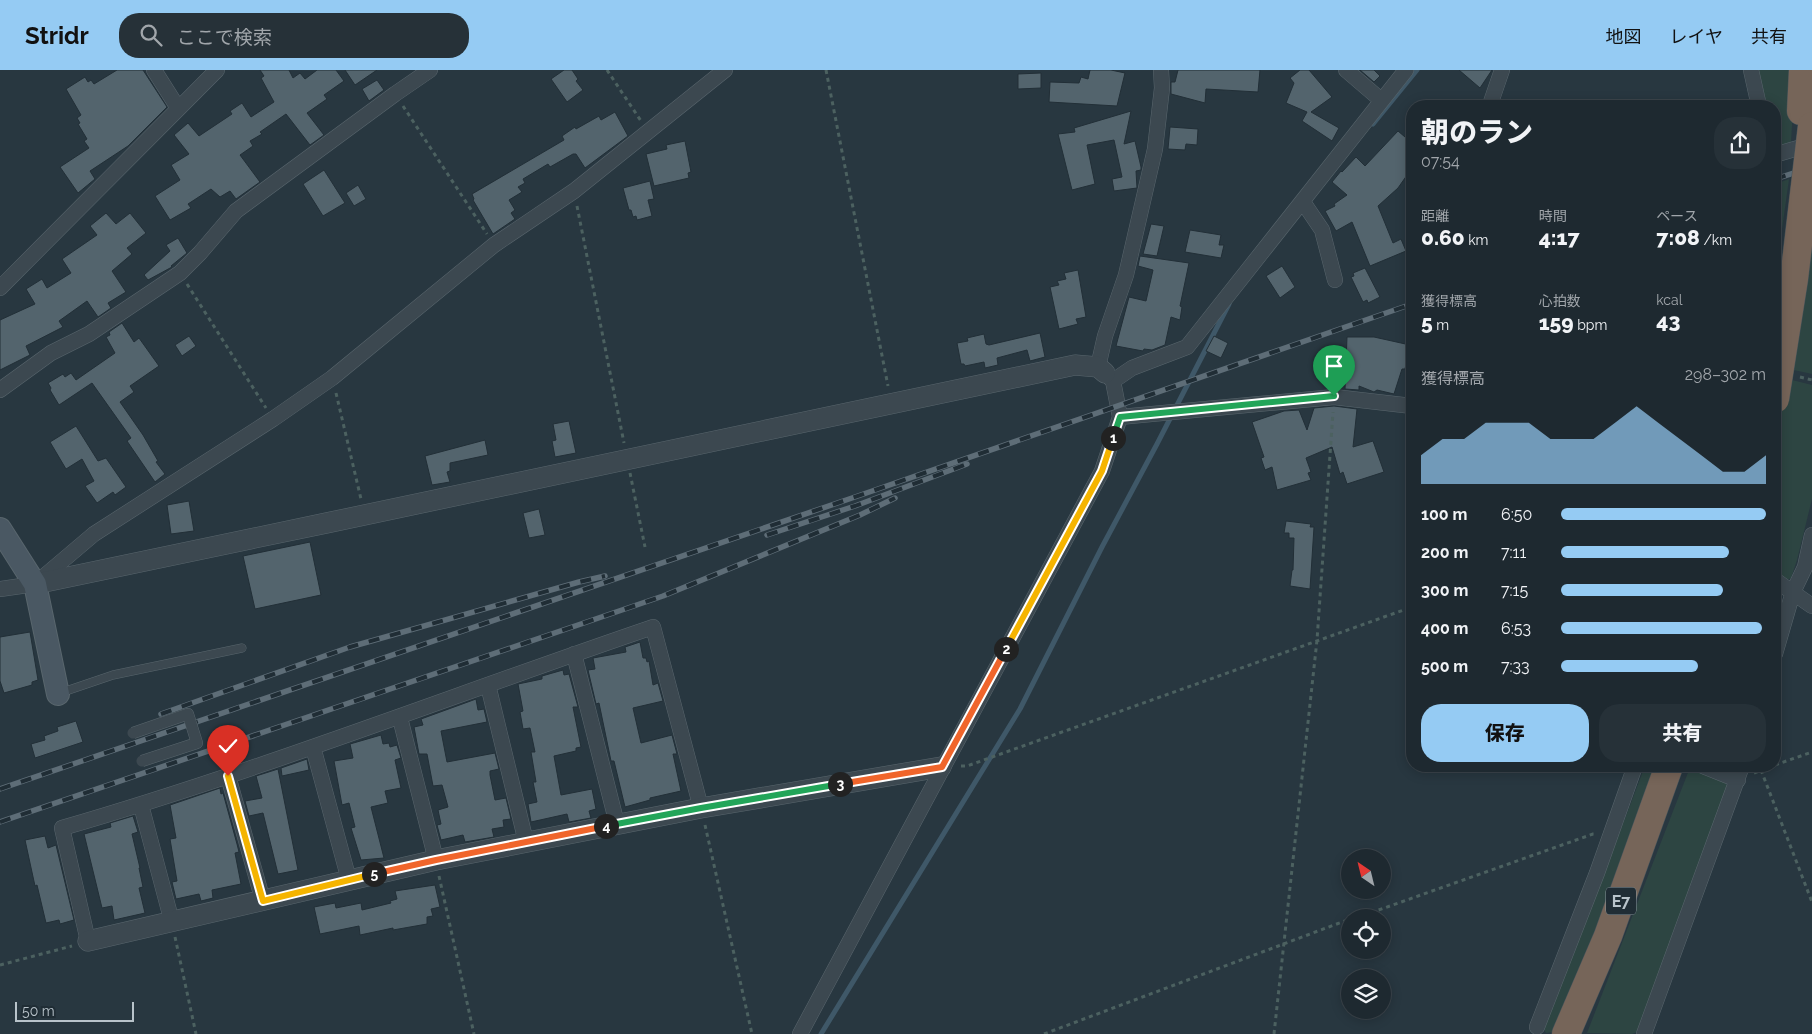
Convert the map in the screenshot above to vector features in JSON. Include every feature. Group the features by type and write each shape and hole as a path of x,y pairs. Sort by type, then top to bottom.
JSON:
{"highway":[{"path":"1781,361 1794,279 1806,119 1804,70"},
{"path":"1781,284 1806,119"},
{"name":"E7","path":"1566,1034 1608,936 1667,772"},
{"name":"E7","path":"1580,1034 1604,980 1680,772"}],"main road":[{"path":"0,529 35,584 58,694"}],"street":[{"path":"154,70 178,108"},
{"path":"0,288 217,70"},
{"path":"0,390 51,354 90,334 180,273 236,211 430,70"},
{"path":"35,584 94,534 273,419 332,378 494,245 574,191 648,132 709,75 725,70"},
{"path":"800,1034 1102,471 1120,417 1105,374 1105,336 1126,275 1156,149 1162,88 1161,70"},
{"path":"1346,70 1381,100"},
{"path":"0,589 35,584 235,543 627,457 1075,365 1105,374 1132,368 1187,347 1406,70"},
{"path":"1492,100 1502,70"},
{"path":"1751,70 1758,100"},
{"path":"1781,153 1812,144"},
{"path":"1303,202 1322,230 1334,280"},
{"path":"1120,417 1334,396 1406,405"},
{"path":"1781,634 1794,592 1805,567 1812,535"},
{"path":"1781,584 1812,606"},
{"path":"701,808 653,627 400,718 141,805 62,828 88,941 436,860 701,808 942,767"},
{"path":"574,654 617,824"},
{"path":"488,685 526,842"},
{"path":"133,733 188,714 197,743 142,761"},
{"path":"400,718 436,860"},
{"path":"313,747 349,880"},
{"path":"1537,1027 1597,873 1633,772"},
{"path":"1644,1034 1740,773"},
{"path":"228,776 263,901"},
{"path":"141,805 172,922"}],"lane":[{"path":"58,694 113,675 242,648"}],"path":[{"path":"606,70 648,132"},
{"path":"826,70 892,402"},
{"path":"395,94 494,245"},
{"path":"574,191 645,547"},
{"path":"180,273 273,419"},
{"path":"332,378 365,513"},
{"path":"1274,1034 1317,640 1334,396"},
{"path":"942,767 967,766 1406,609"},
{"path":"1781,763 1812,752"},
{"path":"1762,772 1812,902"},
{"path":"701,808 752,1034"},
{"path":"1381,909 1593,834 1610,836"},
{"path":"436,860 474,1034"},
{"path":"172,922 196,1034"},
{"path":"1044,1034 1341,923"},
{"path":"0,965 19,962 88,941"}],"green space":[{"path":"1755,70 1795,70 1791,144 1781,146 1781,100 1761,100"},
{"path":"1789,179 1781,237 1781,182"},
{"path":"1812,196 1812,374 1789,369"},
{"path":"1788,379 1812,385 1812,499 1797,560 1791,578 1787,580 1781,579 1781,409"},
{"path":"1643,772 1659,772 1561,1031 1546,1033 1542,1027 1592,905"},
{"path":"1688,772 1696,772 1721,779 1731,789 1640,1031 1632,1034 1587,1033"}],"building":[{"path":"117,70 143,70 167,107 128,146 90,171 95,179 78,193 60,167 89,148 84,141 87,139 78,124 80,123 77,118 81,115 66,89 85,77 88,82 91,80 94,84"},
{"path":"260,70 289,70 293,78 300,73 305,79 317,70 336,70 344,81 324,95 327,99 307,113 324,135 310,145 286,114 260,132 262,134 250,141 253,146 240,155 260,182 236,199 230,191 220,197 211,189 188,204 191,208 170,220 155,196 180,180 171,165 189,154 174,135 188,123 199,136 232,114 230,111 242,103 251,117 274,102 261,78 264,76"},
{"path":"345,70 377,70 355,85"},
{"path":"564,70 572,70 578,79 576,81 583,90 567,102 551,79"},
{"path":"1090,70 1111,70 1125,73 1117,106 1049,102 1050,82 1079,83 1081,77 1088,79"},
{"path":"1178,70 1260,70 1258,92 1206,89 1205,103 1171,94 1171,82 1175,82"},
{"path":"1300,70 1309,70 1332,97 1311,112 1339,128 1332,141 1302,121 1307,112 1286,103 1294,83 1290,78"},
{"path":"1360,70 1374,70 1380,76 1374,82"},
{"path":"1459,70 1492,70 1480,88"},
{"path":"1041,73 1041,88 1018,89 1018,74"},
{"path":"377,80 384,90 369,101 362,89"},
{"path":"1131,111 1124,144 1135,141 1141,167 1141,170 1136,171 1137,188 1114,191 1112,179 1122,177 1114,140 1087,145 1095,184 1072,190 1058,134 1075,132 1074,128"},
{"path":"615,112 628,136 585,168 576,154 573,154 550,167 548,164 523,179 525,183 518,187 522,192 509,200 515,210 511,213 515,219 493,234 473,200 472,194 564,140 562,136 575,127 576,129 599,116 601,120"},
{"path":"1170,127 1198,129 1197,145 1186,144 1185,150 1168,149"},
{"path":"1398,131 1406,138 1406,177 1398,188 1378,206 1393,243 1401,239 1406,251 1370,266 1352,222 1336,231 1325,211 1335,206 1334,204 1347,195 1332,182 1341,171 1356,157 1365,166"},
{"path":"685,141 691,172 688,173 689,178 654,186 646,154 667,149 666,145"},
{"path":"324,170 345,203 323,216 303,184"},
{"path":"650,181 654,199 648,200 652,216 637,220 636,216 633,217 631,210 629,210 623,188"},
{"path":"358,185 366,199 354,206 346,193"},
{"path":"106,213 116,224 130,213 146,233 127,248 132,254 112,271 126,292 108,303 111,308 98,317 87,301 59,321 63,327 26,346 30,355 0,370 0,320 35,304 26,289 42,279 47,288 71,273 62,259 97,235 90,226"},
{"path":"1151,224 1164,226 1157,256 1143,254"},
{"path":"1190,230 1221,235 1219,245 1224,245 1221,258 1185,252"},
{"path":"178,238 187,253 172,267 148,280 144,275 170,251 166,245"},
{"path":"1140,256 1189,263 1180,306 1182,307 1180,320 1171,317 1165,345 1152,350 1144,349 1143,351 1116,346 1129,297 1146,301 1153,270 1138,266"},
{"path":"1282,266 1295,287 1280,298 1266,276"},
{"path":"1365,268 1380,297 1368,303 1367,300 1363,302 1351,277 1354,276 1353,273"},
{"path":"1078,270 1086,317 1076,319 1078,324 1059,329 1050,287 1059,285 1057,281 1066,279 1064,273"},
{"path":"122,323 134,342 139,338 159,366 130,386 134,392 120,402 143,435 158,461 156,462 165,474 155,482 127,441 131,438 92,383 59,405 48,383 63,374 65,377 71,373 76,380 115,353 106,337 110,335 109,332"},
{"path":"1040,333 1045,357 1030,361 1027,350 997,358 998,365 985,368 984,362 965,366 961,364 957,343 968,341 967,338 984,334 986,344 989,345"},
{"path":"189,336 196,346 182,356 175,345"},
{"path":"1214,336 1228,343 1221,358 1206,351"},
{"path":"1347,337 1374,337 1406,344 1405,369 1402,369 1394,394 1377,390 1374,392 1359,386 1359,390 1345,389"},
{"path":"1334,406 1357,409 1353,447 1373,441 1384,472 1347,484 1343,472 1340,474 1332,447 1306,458 1311,472 1308,473 1311,480 1277,490 1272,467 1265,470 1261,458 1264,457 1252,422 1284,411 1299,410 1307,430 1314,408"},
{"path":"569,421 576,453 555,457 552,441 556,440 553,424"},
{"path":"76,426 98,461 106,458 126,487 115,495 113,492 97,503 85,486 94,481 82,459 66,469 50,442"},
{"path":"485,440 488,455 450,463 450,471 447,472 450,482 432,485 425,456"},
{"path":"189,501 194,531 171,534 167,505"},
{"path":"539,509 545,535 529,538 523,513"},
{"path":"1286,521 1311,524 1310,527 1314,527 1310,589 1290,586 1293,570 1294,538 1289,538 1289,533 1284,533"},
{"path":"310,542 321,595 255,609 243,556"},
{"path":"30,632 38,680 32,682 32,685 4,693 0,681 0,637"},
{"path":"640,642 643,658 646,658 647,662 649,661 653,685 658,683 663,701 633,708 641,743 672,735 677,754 673,754 681,791 650,798 650,800 625,807 614,761 611,761 599,703 596,704 588,670 595,669 593,658 626,652 625,647"},
{"path":"563,670 564,675 569,674 578,707 573,707 581,747 576,748 576,751 554,756 561,795 592,789 596,809 589,811 591,818 569,822 567,814 531,822 528,804 537,802 533,782 536,782 531,752 535,752 530,728 523,729 520,712 523,711 518,684 542,679 542,676"},
{"path":"476,699 478,710 484,709 487,722 441,731 447,762 495,753 499,769 490,771 490,775 495,800 506,798 511,819 503,820 504,827 492,829 494,837 465,842 463,835 441,840 437,825 441,824 438,810 448,807 442,785 433,786 427,754 419,754 414,727 423,725 421,719"},
{"path":"76,721 83,742 35,758 31,744 45,740 44,736 58,731 57,727"},
{"path":"381,735 383,744 389,743 390,747 397,745 401,758 395,760 401,788 385,791 388,803 371,807 384,858 361,860 351,828 355,827 349,803 342,805 334,761 353,758 350,744"},
{"path":"307,759 309,770 282,776 281,768"},
{"path":"278,769 298,870 278,874 263,813 249,816 245,801 262,798 256,776"},
{"path":"220,788 239,852 235,853 241,884 212,890 213,898 201,901 199,894 176,899 172,882 177,881 170,839 176,838 170,805"},
{"path":"133,816 138,832 132,834 140,868 143,887 139,888 145,913 114,920 112,906 102,908 84,834 111,827 110,823"},
{"path":"45,836 48,848 56,845 74,920 60,924 59,920 46,923 37,885 35,886 25,840"},
{"path":"435,885 440,907 431,909 433,916 427,917 427,924 393,930 393,928 360,935 359,926 320,934 314,907 335,903 336,908 361,903 362,910 391,903 390,901 397,899 395,891"}],"waterway":[{"path":"1373,124 1417,70"},
{"path":"821,1034 1020,709 1229,304"}],"railway":[{"path":"1781,177 1812,167"},
{"path":"0,789 852,498 1406,306"},
{"path":"767,535 855,506 967,464"},
{"path":"0,822 663,596 860,515 895,498"},
{"path":"161,714 350,647 605,576"}],"route":[{"path":"228,776 263,901 436,860 701,808 942,767 1102,471 1120,417 1334,396"}]}
